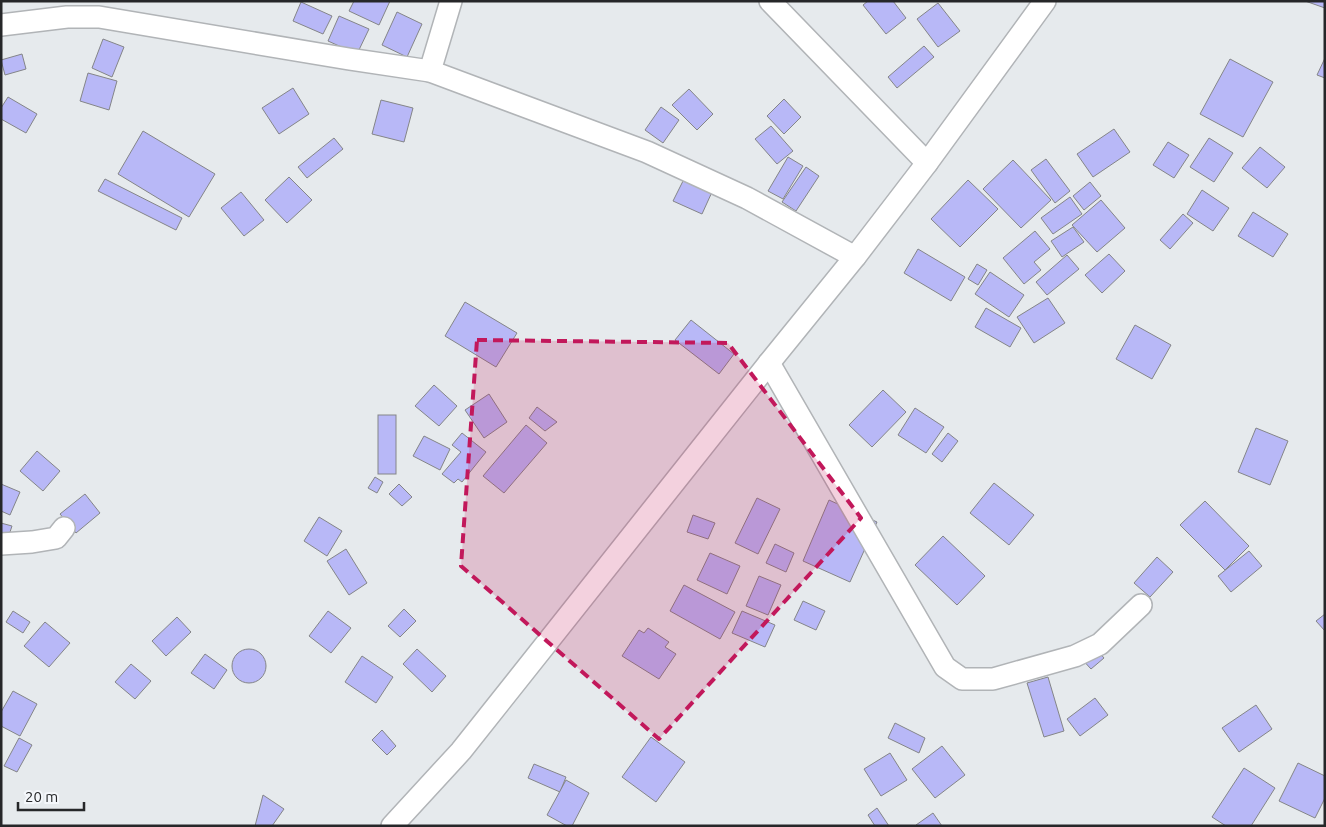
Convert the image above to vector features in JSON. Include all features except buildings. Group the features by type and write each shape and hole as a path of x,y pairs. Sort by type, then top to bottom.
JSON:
{"street":[{"path":"430,71 451,1"},
{"path":"770,1 927,163"},
{"path":"399,825 462,751 855,257 927,163 1044,1"},
{"path":"1,25 67,17 100,9 348,59 430,71 647,152 747,198 855,257"},
{"path":"769,363 945,667 956,675 962,678 993,679 1075,656 1100,644 1141,605"},
{"path":"1,544 56,538 64,528"}],"highlighted area":[{"path":"477,340 728,343 861,518 659,739 461,566"}]}
